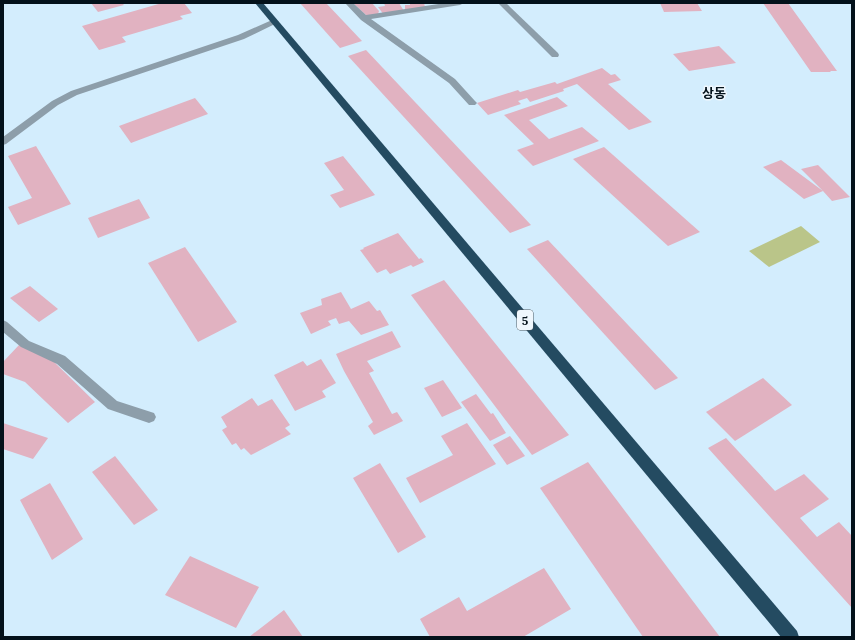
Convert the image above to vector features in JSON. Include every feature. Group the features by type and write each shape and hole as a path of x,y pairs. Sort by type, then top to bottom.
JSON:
{"highway":[{"name":"5","path":"260,3 791,637"}],"street":[{"path":"349,3 364,18 452,81 472,103"},
{"path":"364,18 460,3"},
{"path":"502,3 555,55"},
{"path":"3,142 55,103 74,93 241,37 276,22"},
{"path":"3,325 25,344 61,360 113,405 149,416"}],"green space":[{"path":"801,226 820,242 769,267 749,251"}],"building":[{"path":"91,3 122,3 124,5 98,12"},
{"path":"162,3 184,3 192,13 180,16 183,19 122,37 126,42 99,50 82,26"},
{"path":"300,3 326,3 362,41 340,48"},
{"path":"353,3 372,3 379,11 378,14 367,16"},
{"path":"384,3 399,3 404,11 384,15 378,7 385,6"},
{"path":"410,3 424,3 425,7 405,10 405,5 410,5"},
{"path":"660,3 697,3 702,11 664,12"},
{"path":"763,3 788,3 837,71 811,72"},
{"path":"719,46 736,63 689,71 673,54"},
{"path":"366,50 531,225 510,233 348,56"},
{"path":"602,68 611,75 615,74 621,80 608,84 652,122 629,130 577,84 563,89 564,91 530,102 527,98 518,101 521,104 488,115 477,103 518,90 520,92 555,82 557,84"},
{"path":"557,97 568,106 529,120 549,139 582,127 599,141 533,166 517,150 534,144 504,115"},
{"path":"195,98 208,114 131,143 119,126"},
{"path":"36,146 71,204 18,225 8,207 32,198 8,156"},
{"path":"604,147 700,232 668,246 573,159"},
{"path":"343,156 375,195 340,208 330,195 344,190 324,163"},
{"path":"781,160 823,191 804,199 763,167"},
{"path":"818,165 850,197 832,201 801,169"},
{"path":"139,199 150,218 98,238 88,218"},
{"path":"398,233 419,259 421,258 424,262 413,267 411,265 390,274 386,269 377,273 360,250"},
{"path":"548,240 678,378 655,390 527,249"},
{"path":"185,247 237,322 198,342 148,263"},
{"path":"444,280 569,435 532,455 411,295"},
{"path":"30,286 58,309 39,322 10,298"},
{"path":"341,292 351,309 369,301 377,311 380,310 389,325 361,335 349,321 339,324 336,318 328,321 331,325 311,334 300,313 322,305 321,299"},
{"path":"392,331 401,347 367,361 374,371 369,373 392,414 397,412 403,421 374,435 368,426 373,422 336,354"},
{"path":"19,345 48,356 95,402 68,423 25,382 3,374 3,362"},
{"path":"321,359 336,383 322,391 326,397 295,411 274,375 303,361 307,366"},
{"path":"763,378 792,405 735,441 706,412"},
{"path":"443,380 462,408 442,417 424,388"},
{"path":"476,394 491,414 493,413 506,433 490,441 461,402"},
{"path":"252,398 258,406 272,399 290,425 285,428 291,434 251,455 244,448 241,450 236,443 232,445 222,430 227,427 221,417"},
{"path":"3,423 48,438 33,459 3,449"},
{"path":"467,423 496,464 420,503 406,478 453,455 441,436"},
{"path":"510,436 525,456 507,465 493,445"},
{"path":"726,438 775,491 804,474 829,499 800,518 817,537 839,522 852,536 852,608 708,448"},
{"path":"115,456 158,510 134,525 92,472"},
{"path":"588,462 720,637 643,637 540,488"},
{"path":"380,463 426,537 398,553 353,478"},
{"path":"50,483 83,539 52,560 20,500"},
{"path":"190,556 259,587 236,628 165,595"},
{"path":"544,568 571,609 523,637 430,637 420,619 459,597 467,611"},
{"path":"284,610 303,637 249,637"}],"district":[{"name":"상동","path":"714,93"}]}
